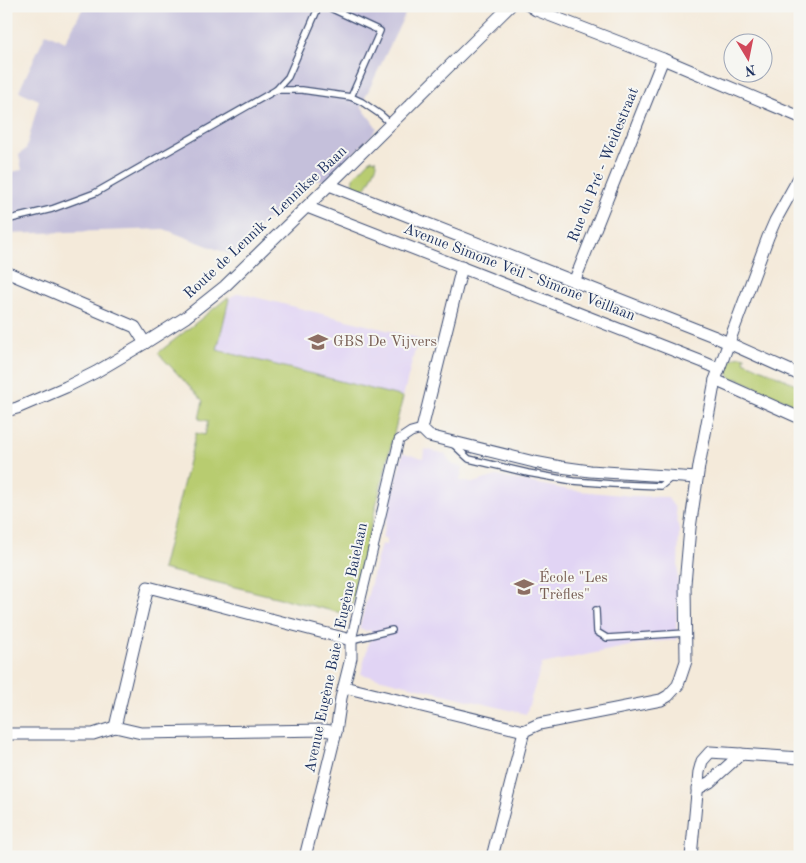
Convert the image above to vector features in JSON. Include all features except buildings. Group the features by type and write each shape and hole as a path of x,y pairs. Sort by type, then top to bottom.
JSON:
{"street":[{"name":"Route de Lennik - Lennikse Baan","path":"6,412 66,387 96,372 186,317 225,286 510,6"},
{"path":"530,6 663,59 800,117"},
{"name":"Rue du Pré - Weidestraat","path":"574,282 663,59"},
{"path":"344,687 524,731 540,724 661,700 668,696 678,685 686,661 685,584 690,528 697,478 717,374 768,237 800,176"},
{"name":"Avenue Simone Veil - Simone Veillaan","path":"329,185 713,336 800,375"},
{"name":"Avenue Simone Veil - Simone Veillaan","path":"307,207 703,362 717,374 800,418"},
{"path":"462,268 422,429 429,436 561,467 590,471 697,478"},
{"path":"6,272 135,327 145,343"},
{"name":"Avenue Eugène Baie - Eugène Baielaan","path":"305,857 352,658 351,640 399,442 411,432 422,429"},
{"path":"114,728 148,587 351,640"},
{"path":"6,734 93,734 114,728 141,733 324,730 336,732"},
{"path":"492,857 524,731"},
{"path":"691,857 699,772 702,761 710,752 800,758"},
{"path":"697,789 710,782 741,754"}],"lane":[{"path":"6,220 52,209 95,193 276,90 288,77 319,6"},
{"path":"326,6 380,31 351,97"},
{"path":"276,90 302,90 351,97 362,102 391,124"},
{"path":"596,610 597,632 607,638 686,633"},
{"path":"351,640 392,630"}],"shaded area":[{"path":"84,6 409,6 361,106 377,128 373,134 325,181 316,179 272,221 268,218 258,228 260,232 234,256 164,229 6,234 6,173 22,170 19,155 26,149 39,100 19,91 46,33 65,42"},
{"name":"GBS De Vijvers","path":"239,293 418,338 403,397 217,350 229,299"},
{"name":"École \"Les Trèfles\"","path":"425,449 445,454 453,465 463,467 460,481 472,483 497,476 569,490 667,497 675,508 679,531 676,640 648,642 542,664 526,714 361,674 369,641 374,639 370,630 359,629 381,544 386,545 387,539 382,538 403,453 423,458"}],"green space":[{"path":"371,159 376,160 377,164 367,186 359,189 353,184 353,178"},
{"path":"227,298 229,299 217,350 403,397 349,615 162,569 196,433 205,435 208,421 199,419 203,401 158,353"},
{"path":"741,356 745,357 744,361 800,386 800,407 736,378 734,381 728,373 728,362"}],"place":[{"name":"GBS De Vijvers","path":"318,342"},
{"name":"École \"Les Trèfles\"","path":"524,587"}]}
